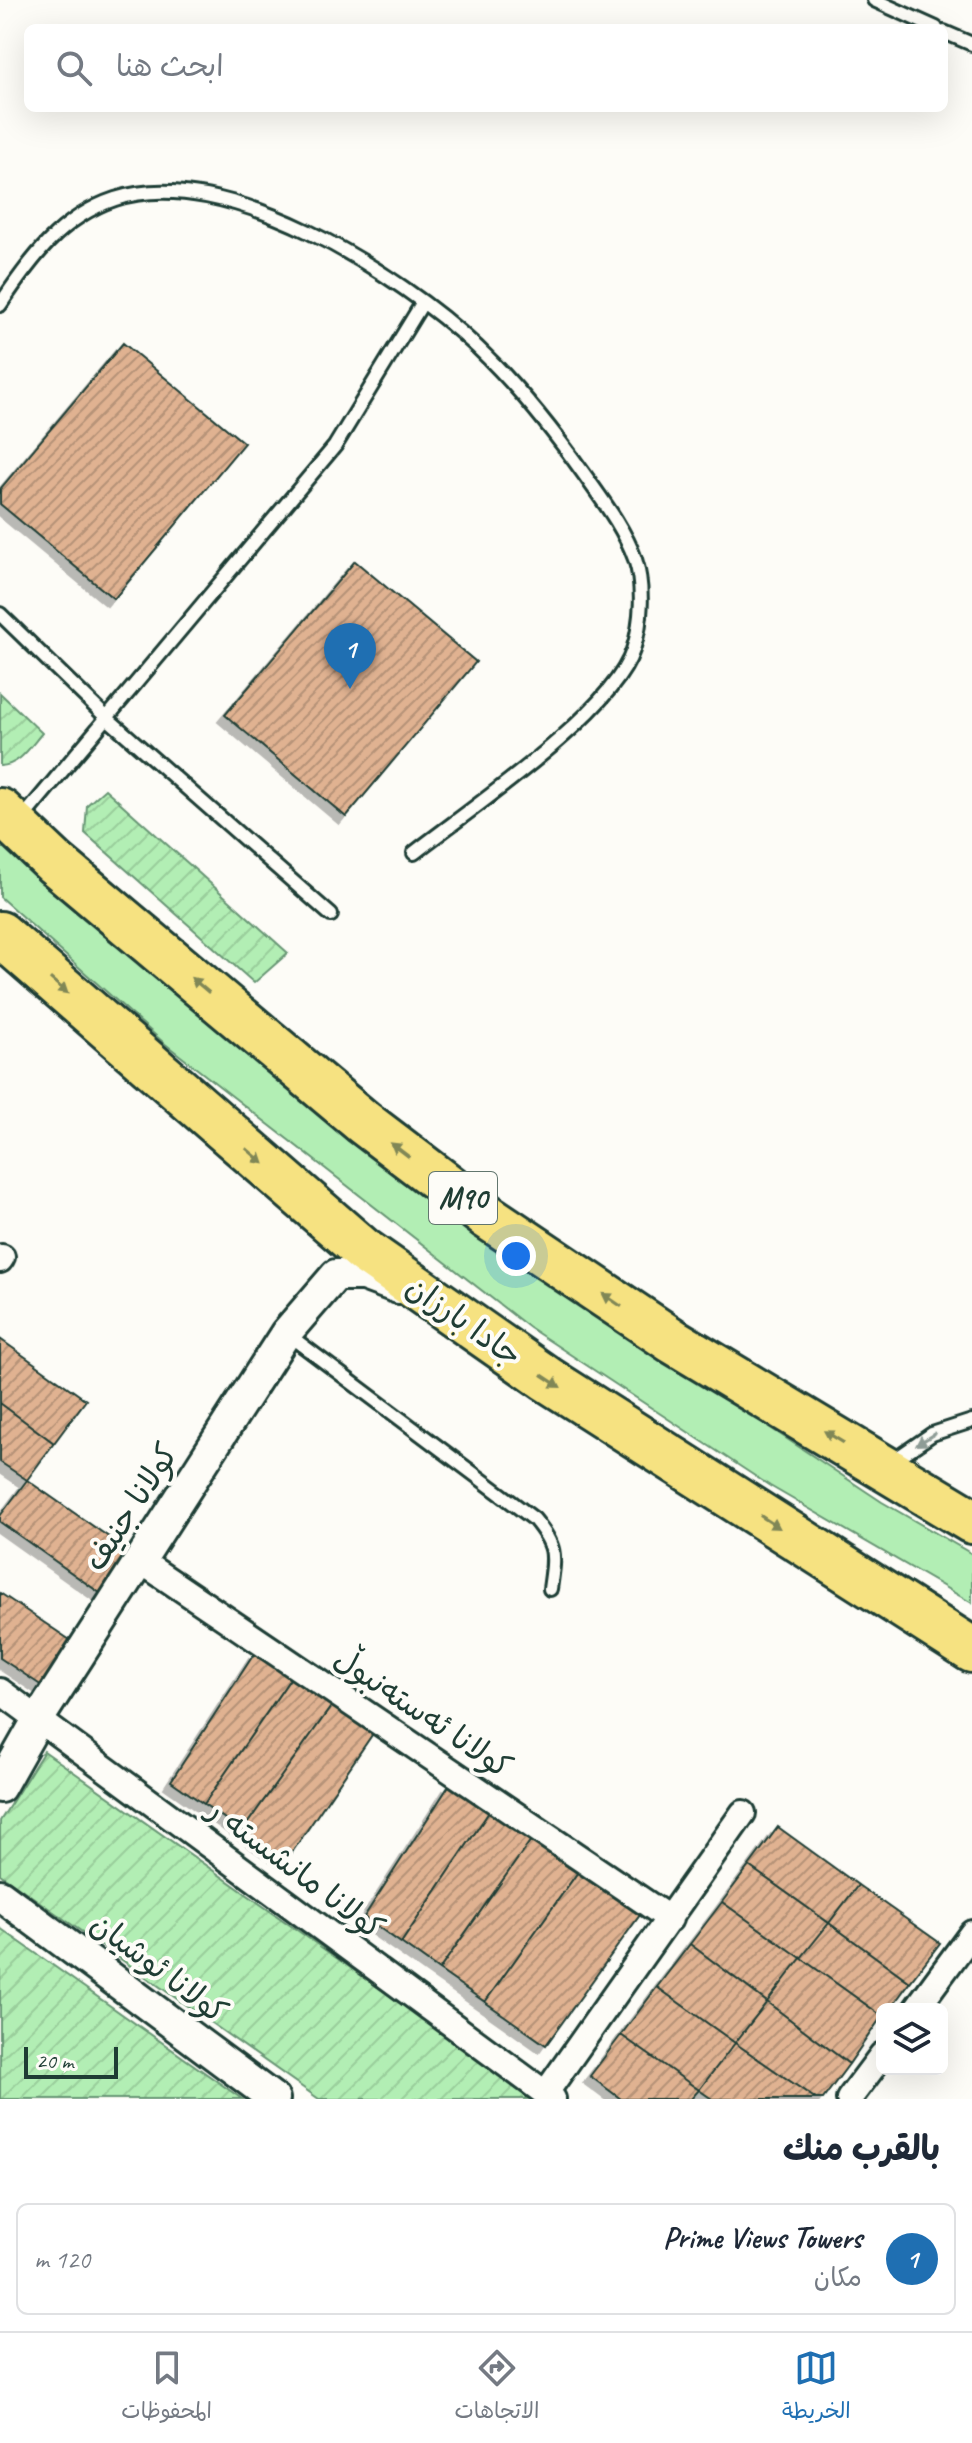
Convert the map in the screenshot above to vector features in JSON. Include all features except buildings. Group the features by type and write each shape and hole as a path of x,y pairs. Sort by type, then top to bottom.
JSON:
{"highway":[{"name":"M90","path":"8,818 55,863 363,1122 488,1217 673,1341 972,1521"},
{"name":"جادا بارزان","path":"0,934 364,1251 507,1351 968,1650"}],"street":[{"path":"291,1188 324,1237 332,1253 336,1275 363,1275 389,1283 482,1344 507,1351"},
{"name":"كولانا جنيف","path":"0,1787 39,1718 286,1333 336,1275"},
{"name":"كولانا ئەستەنبوڵ","path":"139,1560 670,1919"},
{"name":"كولانا مانشسته ر","path":"0,1691 549,2096"},
{"path":"549,2096 743,1813"},
{"name":"كولانا ئوشيان","path":"0,1895 274,2099"},
{"path":"920,2003 972,1933"},
{"path":"849,2099 876,2063"}],"lane":[{"path":"874,0 927,24"},
{"path":"948,34 972,44"},
{"path":"0,305 43,244 77,217 115,199 156,190 199,193 304,231 365,263 423,302 476,346 515,386 567,450 615,518 635,560 641,605 633,651 611,691 577,723 414,853"},
{"path":"8,818 107,718 335,446 423,302"},
{"path":"0,614 107,718 331,915"},
{"path":"286,1333 534,1519 551,1540 555,1555 550,1589"},
{"path":"884,1467 932,1434 972,1421"}],"green space":[{"path":"0,693 42,733 19,759 0,766"},
{"path":"105,789 288,953 254,983 85,833 87,805"},
{"path":"0,837 76,909 432,1203 882,1502 972,1554 972,1603 770,1486 530,1328 164,1043 0,897"},
{"path":"44,1751 536,2099 319,2099 0,1874 0,1821"},
{"path":"0,1928 242,2099 0,2099"}],"place":[{"name":"Prime Views Towers","path":"350,689"}]}
